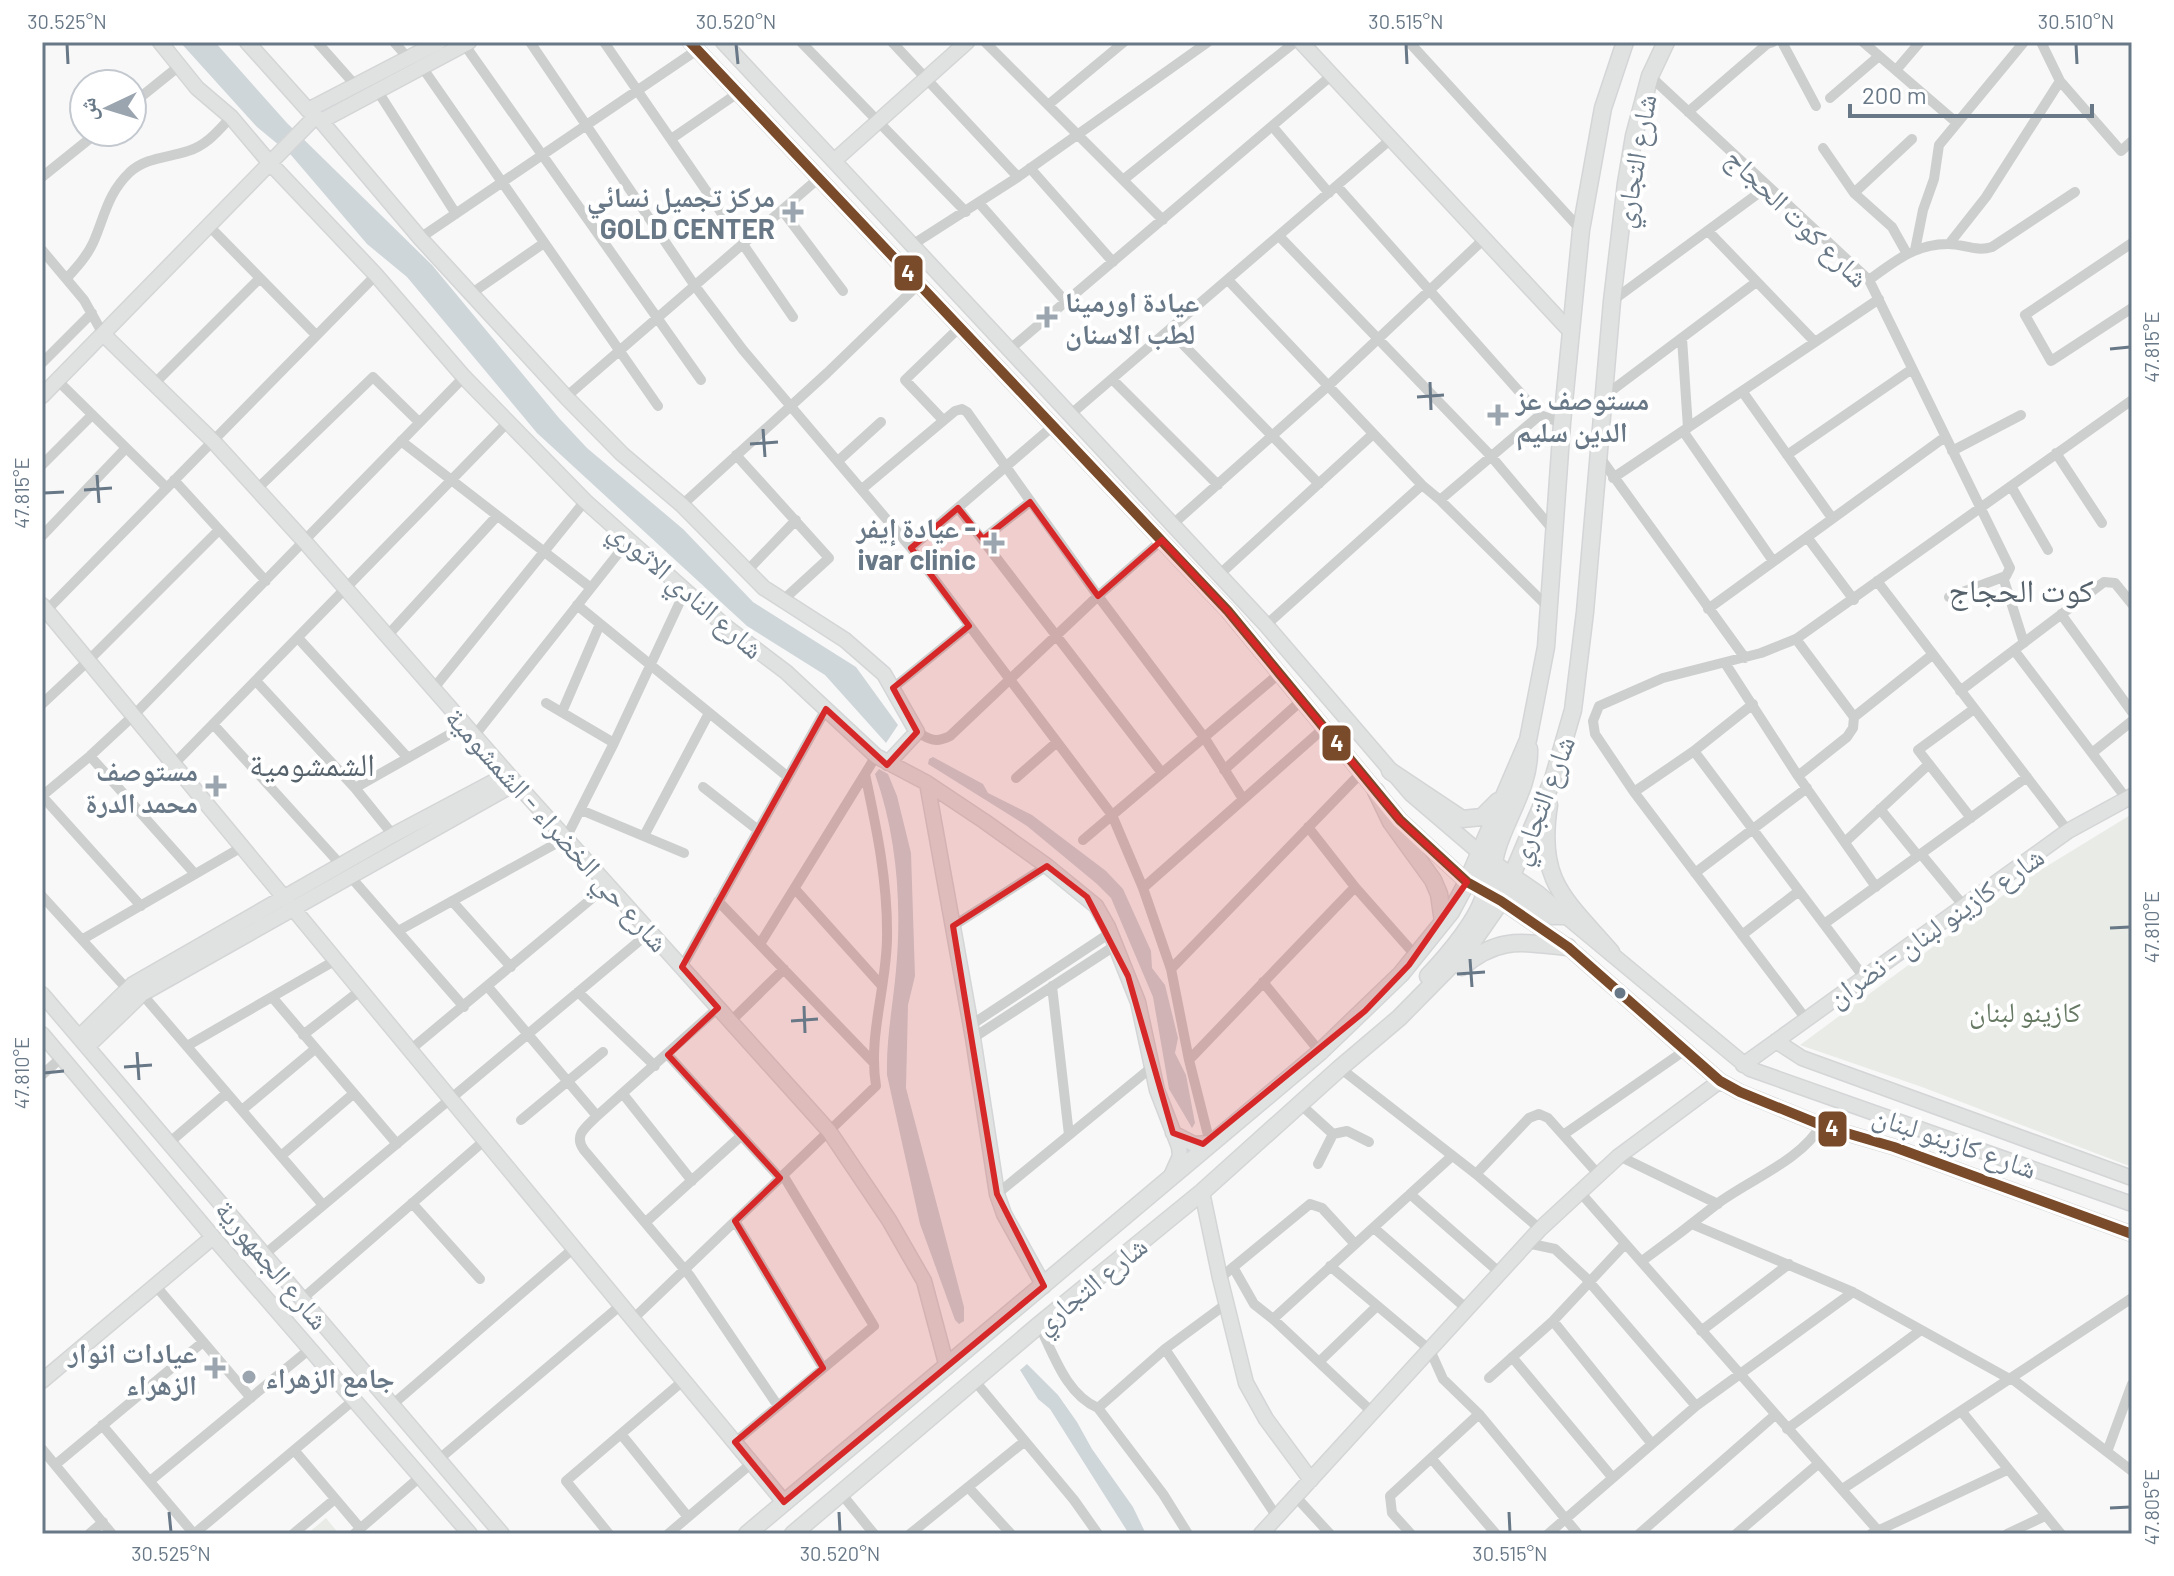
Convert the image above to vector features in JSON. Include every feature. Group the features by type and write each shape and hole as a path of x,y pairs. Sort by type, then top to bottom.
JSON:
{"main road":[{"name":"شارع التجاري","path":"747,1534 1044,1286 1365,1011 1416,956 1487,858 1505,794 1528,740 1543,671 1581,230 1603,108 1625,42"},
{"name":"شارع التجاري","path":"793,1534 1039,1325 1202,1192 1399,1018 1469,947 1553,779 1573,710 1626,183 1634,136 1650,76 1666,42"},
{"path":"1498,886 1487,858 1526,780 1528,740"},
{"path":"1390,771 1462,819 1482,817 1505,794"},
{"path":"1553,779 1545,833 1549,869 1565,900 1611,952"},
{"path":"1376,791 1391,822 1433,880 1439,894 1443,922"},
{"path":"1467,882 1498,886 1552,916 1564,916"},
{"path":"1399,1018 1408,998 1450,950 1498,886"},
{"path":"1419,999 1491,947 1505,943 1568,947"}],"street":[{"name":"شارع النادي الاثوري","path":"160,42 197,88 231,117 376,275 464,377 628,541 725,626 786,672 882,760 927,783 1047,866 1096,906 1138,1002 1157,1090 1180,1156 1170,1178"},
{"path":"247,42 566,397 622,454 682,505 747,571 782,601 845,640 884,674 917,732 931,740 939,742 950,736 1162,540"},
{"path":"317,42 356,86"},
{"path":"394,42 408,58"},
{"path":"42,396 313,118 356,86 439,42"},
{"path":"530,42 695,286 743,350 911,548 1112,815 1143,888 1171,969 1210,1143 1194,1144 1173,1133"},
{"path":"604,42 793,317"},
{"name":"شارع كازينو لبنان","path":"723,42 1220,574 1411,794 1487,858 1498,886 1684,1051 1720,1081 1750,1097 2132,1234"},
{"path":"801,42 966,212"},
{"path":"892,42 1018,177"},
{"path":"835,160 967,42"},
{"path":"985,42 1163,220"},
{"path":"1048,105 1124,42"},
{"path":"912,245 1018,177 1208,42"},
{"path":"1123,180 1298,42 1570,331"},
{"path":"1409,42 1581,230"},
{"path":"1782,42 1816,106"},
{"path":"1863,42 1957,123"},
{"path":"1897,69 1920,42"},
{"path":"1910,251 1934,179 1939,145 2024,42"},
{"path":"2041,42 2060,81 2121,151 2132,141"},
{"path":"313,118 377,90 466,43 701,380"},
{"path":"1688,112 1768,43"},
{"path":"420,238 637,91 694,46 1228,611 1400,820 1467,882"},
{"path":"1830,98 1879,56"},
{"path":"148,91 178,67"},
{"path":"422,67 658,406"},
{"path":"1009,350 1332,75"},
{"name":"شارع كوت الحجاج","path":"1650,76 1869,280 2010,568 2009,574 2003,577"},
{"path":"1949,244 1986,197 2060,81"},
{"path":"377,90 456,214"},
{"path":"671,139 738,93"},
{"path":"763,119 780,104"},
{"path":"67,278 92,245 109,197 127,175 138,165 152,159 190,151 210,140 231,117"},
{"path":"783,140 800,125"},
{"path":"1272,126 1431,291 1540,415 1562,423"},
{"path":"1071,414 1391,139"},
{"path":"1854,193 1912,139"},
{"path":"42,177 78,148"},
{"path":"1823,148 1854,193 1892,227 1910,251"},
{"path":"1030,168 1113,262"},
{"path":"566,397 819,178"},
{"path":"1612,301 1767,187"},
{"path":"1869,280 1910,251 1949,244 1983,250 1992,247 2075,192"},
{"path":"979,203 1066,302"},
{"path":"782,210 843,291"},
{"path":"208,225 316,335"},
{"path":"1709,232 1815,342"},
{"path":"1279,236 1490,455 1554,531"},
{"path":"1173,524 1328,386 1484,239"},
{"path":"472,293 544,243"},
{"path":"2132,243 2025,315 2051,361 2132,308"},
{"path":"44,257 67,278 103,334"},
{"path":"376,275 44,610 784,1502"},
{"path":"154,384 260,278"},
{"path":"1228,280 1422,485 1550,609"},
{"path":"1603,397 1755,283"},
{"path":"682,505 919,284"},
{"path":"1613,478 1879,299"},
{"path":"42,363 92,313"},
{"path":"943,420 905,380 960,327"},
{"path":"1169,330 1319,484"},
{"name":"شارع حي الخضراء - الشمشومية","path":"103,334 213,441 257,489 829,1131 889,1220 924,1281 947,1367"},
{"path":"1682,338 1686,429 1773,561"},
{"path":"1787,455 1912,369"},
{"path":"257,489 373,377 419,422"},
{"path":"141,906 42,796 133,716 464,377"},
{"path":"1112,379 1218,485"},
{"path":"57,380 126,448 171,484 219,530 266,581"},
{"path":"1742,391 1832,518"},
{"path":"1573,710 1599,706 1663,678 1745,658 1796,639 2132,400"},
{"path":"862,489 955,411 962,409 967,412 1098,596 1204,737 1243,799"},
{"path":"42,465 92,415"},
{"path":"1440,500 1540,415"},
{"path":"1952,451 2021,415"},
{"path":"174,764 508,422"},
{"path":"838,461 881,422"},
{"path":"911,548 1053,426"},
{"path":"1220,574 1373,434"},
{"path":"1708,609 1945,437"},
{"path":"401,441 591,588"},
{"path":"42,536 126,448"},
{"path":"2056,453 2102,523"},
{"path":"736,455 829,558 782,601"},
{"path":"1598,455 1745,658"},
{"path":"1266,625 1422,485"},
{"path":"2011,486 2048,550"},
{"path":"434,688 585,501"},
{"path":"983,539 1030,502"},
{"path":"958,508 1162,773"},
{"path":"388,635 497,516"},
{"path":"747,571 796,520"},
{"path":"42,704 219,530"},
{"path":"1807,537 1854,600"},
{"path":"355,788 408,758 470,730 628,541"},
{"path":"1949,597 2003,577 2019,646 2092,753 2129,797"},
{"path":"1877,581 2068,831"},
{"path":"1960,691 2100,584 2108,581 2118,586 2132,604"},
{"path":"398,931 566,838 685,591"},
{"path":"577,605 788,777"},
{"path":"2061,614 2132,712"},
{"path":"562,712 600,624"},
{"path":"893,688 969,626"},
{"path":"298,638 408,758"},
{"path":"1796,639 1854,717 1853,728 1847,737 1798,776"},
{"path":"1854,717 1932,655"},
{"path":"1725,663 1798,776 1876,887"},
{"path":"1083,840 1280,673"},
{"path":"256,681 355,788 393,835"},
{"path":"1224,770 1302,700"},
{"path":"546,703 614,743"},
{"path":"1634,792 1694,751 1753,704"},
{"path":"1599,706 1593,721 1595,734 1634,792 1806,1019"},
{"path":"682,967 826,709"},
{"path":"1971,818 1918,750 1974,709"},
{"path":"644,836 709,713"},
{"path":"2092,753 2132,721"},
{"path":"213,724 464,1007"},
{"path":"1143,888 1324,728"},
{"path":"760,944 865,774 917,732"},
{"path":"1016,778 1057,742"},
{"path":"1694,751 1863,976"},
{"path":"90,756 195,874"},
{"path":"1845,842 1929,764"},
{"path":"1171,969 1361,773"},
{"path":"633,1319 876,1086 872,1061 887,941 884,867 865,774"},
{"path":"1824,924 2027,777"},
{"path":"345,870 393,835 512,778"},
{"path":"83,1042 142,994 288,903 512,778"},
{"path":"927,783 972,1031 997,1194 1004,1214 1044,1286"},
{"path":"703,787 758,830"},
{"path":"1695,873 1807,788"},
{"name":"شارع كازينو لبنان - نضران","path":"1743,1065 2068,831 2129,797"},
{"path":"1880,809 1963,905"},
{"path":"581,810 684,853"},
{"path":"1308,827 1355,887 1416,956"},
{"path":"83,939 242,847"},
{"path":"953,926 1047,866"},
{"path":"410,1050 608,885"},
{"path":"1189,1060 1355,887"},
{"path":"795,889 882,986"},
{"path":"1742,935 1799,891"},
{"path":"42,896 127,989"},
{"path":"452,901 511,967"},
{"path":"718,901 872,1061"},
{"path":"83,1042 127,989 288,903"},
{"name":"شارع كازينو لبنان","path":"1564,916 1611,952 1743,1065 2132,1204"},
{"path":"265,1254 650,932"},
{"path":"972,1031 1113,939"},
{"path":"972,1031 1052,986 1113,939"},
{"path":"187,1046 336,960"},
{"path":"731,1021 784,969"},
{"path":"1263,982 1320,1052"},
{"path":"1052,986 1069,1135"},
{"path":"488,987 597,1116"},
{"path":"303,1035 361,990"},
{"path":"578,992 655,1066"},
{"name":"شارع الجمهورية","path":"42,994 502,1534"},
{"path":"142,994 323,1205"},
{"path":"272,997 397,1144"},
{"path":"718,1008 597,1116 581,1132 581,1145 685,1269 778,1406"},
{"name":"شارع الجمهورية","path":"42,1034 439,1497 463,1531"},
{"path":"1776,1041 1802,1058 2132,1178"},
{"path":"242,1110 315,1049"},
{"path":"1563,1135 1684,1051"},
{"path":"521,1120 603,1052"},
{"path":"668,1055 781,1177 874,1326 735,1442"},
{"path":"42,1075 62,1057"},
{"path":"997,1194 1152,1067"},
{"path":"1340,1068 1476,1174 1540,1229"},
{"path":"1261,1534 1540,1229 1619,1156 1720,1081"},
{"path":"170,1142 227,1093"},
{"path":"281,1156 353,1094"},
{"path":"623,1094 692,1181"},
{"path":"1300,1104 1333,1134"},
{"path":"1476,1174 1529,1118 1539,1114 1548,1118 1598,1174"},
{"path":"1642,1261 1718,1204 1805,1146 1821,1125"},
{"path":"1333,1134 1347,1131 1369,1142"},
{"path":"1318,1164 1333,1134"},
{"path":"647,1221 741,1136"},
{"path":"302,1299 485,1140"},
{"path":"2032,1168 2040,1144"},
{"path":"1273,1319 1452,1156"},
{"path":"1619,1156 1718,1204"},
{"path":"1579,1191 1818,1464 1844,1488 1877,1532 2007,1470"},
{"path":"1202,1192 1246,1383 1255,1401 1311,1480"},
{"path":"1410,1194 1500,1273"},
{"path":"412,1203 480,1279"},
{"path":"1220,1278 1310,1204 1322,1208 1355,1244"},
{"path":"735,1221 823,1368"},
{"path":"1694,1225 1853,1292 2009,1378 2132,1471"},
{"path":"1374,1228 1467,1309"},
{"path":"42,1381 213,1237"},
{"path":"1527,1243 1555,1249 1589,1283 1696,1406"},
{"path":"1489,1378 1553,1321 1625,1244"},
{"path":"392,1405 574,1248"},
{"path":"1701,1331 1789,1264"},
{"path":"1330,1266 1430,1350 1443,1379 1479,1414 1578,1534"},
{"path":"1233,1267 1254,1304 1372,1412"},
{"path":"155,1285 251,1398"},
{"path":"1548,1534 1696,1406 1853,1292"},
{"path":"1844,1488 2132,1298"},
{"path":"1098,1408 1165,1349 1226,1304"},
{"path":"438,1460 621,1305"},
{"path":"1319,1362 1376,1307"},
{"path":"1553,1321 1652,1444"},
{"path":"1039,1325 1065,1379 1084,1402 1098,1408 1163,1494 1188,1534"},
{"path":"1787,1429 1921,1330"},
{"path":"55,1465 203,1342"},
{"path":"150,1481 311,1348"},
{"path":"1165,1349 1277,1517"},
{"path":"1512,1357 1612,1477"},
{"path":"609,1534 566,1481 684,1380"},
{"path":"974,1380 1098,1534"},
{"path":"2107,1452 2132,1384"},
{"path":"102,1425 194,1534 355,1399"},
{"path":"1962,1412 2061,1534"},
{"path":"1411,1534 1392,1513 1390,1496 1479,1414"},
{"path":"1639,1534 1775,1415"},
{"path":"621,1434 688,1517"},
{"path":"910,1534 924,1530 968,1487 1025,1441"},
{"path":"42,1449 112,1534"},
{"path":"294,1450 357,1531 420,1477"},
{"path":"1431,1458 1496,1534"},
{"path":"668,1534 752,1463"},
{"path":"1736,1534 1818,1464"},
{"path":"439,1497 452,1497 457,1490 456,1481"},
{"path":"968,1487 1011,1534"},
{"path":"840,1492 874,1534"},
{"path":"1296,1497 1330,1534"},
{"path":"293,1534 335,1499"},
{"path":"2007,1534 2045,1516"},
{"path":"89,1534 103,1522"}],"highlighted area":[{"path":"1030,502 1098,596 1162,540 1228,611 1400,820 1467,882 1409,965 1365,1011 1203,1144 1173,1133 1128,976 1087,897 1047,866 953,926 997,1194 1044,1286 784,1502 735,1442 823,1368 735,1221 780,1178 668,1055 718,1008 682,967 826,709 887,765 917,732 893,688 969,626 911,548 958,508 983,539"}],"green space":[{"name":"كازينو لبنان","path":"2132,814 2132,1167 1922,1087 1800,1045 2021,882"},
{"path":"326,1518 339,1534 307,1534"}],"shaded area":[{"path":"180,42 215,42 287,123 432,265 587,448 683,529 753,602 856,667 898,725 886,743 825,675 747,626 537,433 407,277 367,244 291,155 257,127"},
{"path":"933,757 983,784 988,793 1032,815 1106,871 1123,889 1151,951 1152,968 1165,985 1178,1038 1175,1053 1186,1075 1195,1123 1192,1128 1169,1089 1153,997 1111,898 1027,826 928,764"},
{"path":"879,769 888,774 897,796 911,853 915,976 908,1005 906,1088 964,1307 964,1321 959,1324 920,1224 887,1075 898,945 898,896 893,846 875,774"},
{"path":"1027,1364 1058,1395 1077,1422 1133,1507 1146,1534 1129,1534 1050,1409 1038,1399 1020,1370"}],"transit line":[{"name":"4","path":"690,42 1228,611 1400,820 1467,882 1501,901 1568,947 1720,1081 1740,1092 1826,1127 1894,1147 2132,1234"}],"place":[{"name":"مركز تجميل نسائي GOLD CENTER","path":"793,212"},
{"name":"عيادة اورمينا لطب الاسنان","path":"1047,317"},
{"name":"مستوصف عز الدين سليم","path":"1498,415"},
{"name":"عيادة إيفر - ivar clinic","path":"994,543"},
{"name":"مستوصف محمد الدرة","path":"216,786"},
{"name":"عيادات انوار الزهراء","path":"215,1368"},
{"name":"جامع الزهراء","path":"249,1377"}],"district":[{"name":"كوت الحجاج","path":"2021,589"},
{"name":"الشمشومية","path":"312,763"}]}
